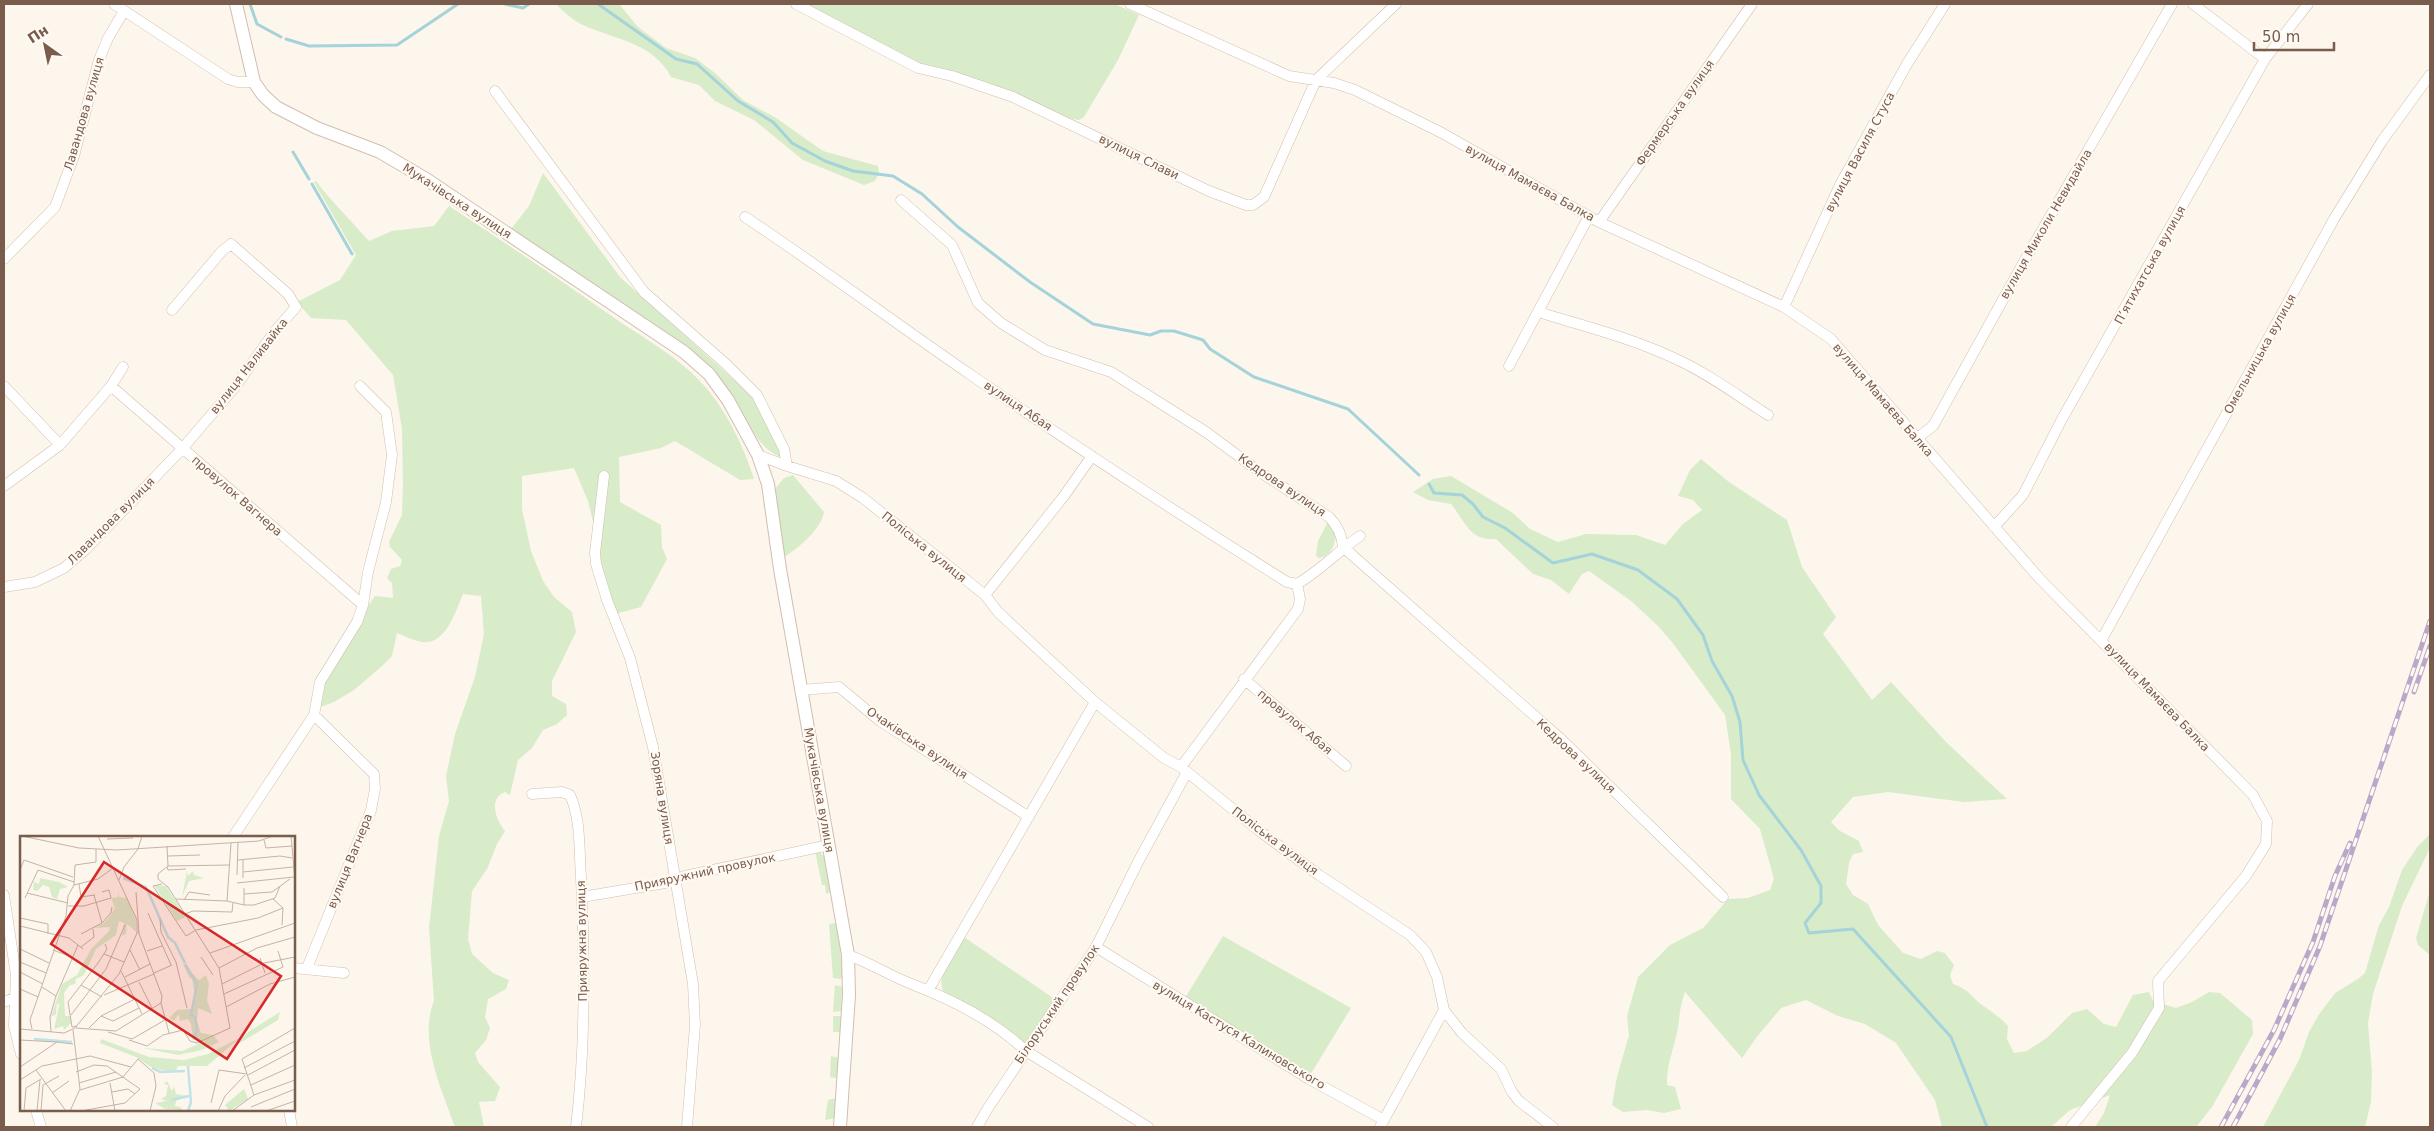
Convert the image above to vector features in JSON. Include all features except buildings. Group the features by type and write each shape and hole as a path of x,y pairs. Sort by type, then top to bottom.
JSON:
{"street":[{"path":"114,4 228,79 238,82 254,82 236,4"},
{"name":"вулиця Слави","path":"796,4 918,68 952,76 1014,97 1192,183 1246,205 1259,203 1264,196 1316,80 1396,4"},
{"name":"вулиця Мамаєва Балка","path":"1130,4 1289,76 1316,80 1355,90 1442,133 1599,222 1784,307 1831,339 1916,439 2040,579 2102,639 2253,795 2267,821 2266,844 2246,876 2158,981 2159,1008 2132,1052 2071,1127"},
{"name":"Фермерська вулиця","path":"1599,222 1752,4"},
{"name":"вулиця Василя Стуса","path":"1784,307 1840,185 1907,64 1945,4"},
{"name":"вулиця Миколи Невидайла","path":"1916,439 1933,426 2021,267 2172,4"},
{"path":"2193,4 2265,59"},
{"name":"Пʼятихатська вулиця","path":"1994,527 2023,495 2062,419 2265,59 2308,4"},
{"name":"Лавандова вулиця","path":"4,259 54,207 74,156 99,60 108,38 124,11"},
{"name":"Омельницька вулиця","path":"2102,639 2334,219 2382,140 2430,76"},
{"name":"Мукачівська вулиця","path":"254,82 263,95 276,107 317,128 380,152 426,178 684,352 709,374 728,400 758,455 768,484 801,690 848,955 848,994 840,1127"},
{"path":"495,91 644,292 757,394 784,449 787,466"},
{"name":"Кедрова вулиця","path":"901,200 952,245 978,303 1001,322 1046,350 1111,372 1206,432 1260,472 1329,517 1337,526 1342,538 1343,547 1562,740 1723,897"},
{"path":"1509,366 1589,216"},
{"name":"вулиця Абая","path":"745,217 816,264 971,375 1092,456 1287,582 1297,584"},
{"name":"вулиця Наливайка","path":"172,310 222,250 231,244 288,294 296,307 275,331 235,387 182,449"},
{"path":"1538,312 1643,345 1677,359 1708,376 1768,415"},
{"path":"4,486 60,445 111,386 123,367"},
{"path":"4,386 60,445"},
{"name":"провулок Вагнера","path":"111,386 363,605"},
{"path":"234,836 314,715 320,682 357,622 363,605 368,572 386,502 392,455 386,412 360,386"},
{"name":"Лавандова вулиця","path":"4,587 35,582 64,568 86,549 182,449"},
{"path":"758,455 787,466"},
{"path":"985,595 1064,496 1092,456"},
{"name":"Поліська вулиця","path":"787,466 836,480 863,498 985,595 998,612 1095,702 1164,758 1184,770 1276,844 1410,935 1426,952 1437,977 1444,1010"},
{"name":"Зоряна вулиця","path":"604,476 595,552 596,564 607,600 630,658 653,747 693,984 695,1026 687,1127"},
{"path":"1297,584 1310,576 1343,547 1360,536"},
{"name":"Білоруський провулок","path":"977,1127 1096,947 1184,770 1244,679 1298,608 1300,598 1297,584"},
{"name":"провулок Абая","path":"1244,679 1346,766"},
{"name":"Очаківська вулиця","path":"801,690 839,688 880,721 1029,817"},
{"path":"929,989 1095,702"},
{"name":"вулиця Вагнера","path":"307,968 371,810 375,789 374,774 314,715"},
{"name":"Прияружна вулиця","path":"532,794 562,792 570,795 577,820 582,897 584,1022 576,1127"},
{"name":"Прияружний провулок","path":"582,897 674,880 828,845"},
{"path":"4,895 16,975 18,996 14,1026 20,1050"},
{"name":"вулиця Кастуся Калиновського","path":"1096,947 1382,1123"},
{"path":"848,955 869,962 914,985 929,989 962,1007 1016,1042 1026,1051 1148,1127"},
{"path":"295,968 344,973"},
{"path":"4,1002 18,996"},
{"path":"1382,1123 1444,1010 1462,1032 1501,1069 1512,1092 1519,1101 1553,1127"},
{"path":"36,1111 41,1127"},
{"path":"289,1111 290,1127"}],"green space":[{"path":"556,4 619,4 638,27 666,48 695,58 715,73 743,100 776,118 823,151 878,166 879,173 875,181 864,185 803,160 754,120 715,101 699,85 671,77 663,65 644,49 579,23 568,16"},
{"path":"807,4 1115,4 1139,15 1118,60 1084,117 1079,120 1067,118 920,64"},
{"path":"543,173 620,277 754,398 781,451 780,457 764,446 732,396 717,378 684,347 511,229 529,206"},
{"path":"316,181 369,241 392,231 434,226 449,206 658,347 690,371 717,402 739,439 754,479 740,480 675,441 661,448 619,457 620,502 661,525 662,547 667,559 641,607 615,614 599,564 595,530 588,501 574,468 522,476 522,509 531,551 543,581 554,597 572,612 576,632 552,681 552,696 566,704 567,715 557,724 543,730 532,748 518,760 510,795 505,792 496,800 495,810 499,822 505,831 497,844 487,869 472,891 468,939 472,954 493,973 509,980 506,989 488,999 485,1017 490,1028 486,1040 475,1053 478,1062 500,1087 495,1101 479,1102 484,1127 455,1127 438,1081 430,1048 429,1032 430,1016 434,1001 429,928 439,836 449,801 446,776 455,734 475,677 484,634 481,596 463,594 449,625 438,638 423,642 397,633 392,656 381,667 354,690 334,702 318,708 324,684 362,624 367,608 375,596 393,598 392,583 387,578 391,569 400,566 402,560 390,547 389,542 402,515 403,485 402,429 393,375 346,320 311,318 297,302 340,280 356,255 314,182"},
{"path":"1701,459 1729,482 1787,520 1802,567 1836,617 1823,634 1872,700 1891,682 1946,742 2007,799 1964,802 1888,792 1853,797 1831,822 1840,831 1859,841 1863,852 1853,854 1849,863 1846,884 1853,895 1868,904 1878,925 1903,953 1921,959 1937,951 1945,953 1954,965 1950,975 1953,984 1966,991 2008,1026 2007,1039 2014,1053 2027,1051 2048,1037 2072,1013 2087,1009 2104,1024 2116,1027 2133,995 2149,992 2153,1001 2176,1008 2192,1002 2209,992 2220,993 2252,1020 2253,1034 2212,1107 2196,1127 2095,1127 2104,1113 2110,1095 2070,1110 2051,1127 1942,1127 1935,1100 1896,1043 1865,1024 1838,1016 1806,1000 1781,1008 1742,1058 1685,992 1667,1077 1667,1085 1675,1087 1681,1109 1664,1113 1647,1110 1623,1112 1612,1105 1617,1077 1629,1035 1627,1016 1638,977 1670,945 1703,928 1728,899 1748,898 1770,890 1774,879 1760,829 1731,799 1731,754 1725,715 1672,642 1631,601 1589,571 1582,574 1569,594 1551,580 1533,574 1496,539 1487,539 1474,534 1451,504 1428,500 1413,492 1433,479 1451,476 1513,513 1530,529 1558,542 1586,534 1636,535 1665,545 1683,524 1702,510 1693,500 1678,496 1690,470"},
{"path":"793,475 824,512 819,525 814,531 796,549 784,557 775,489 784,478"},
{"path":"1328,522 1336,532 1335,541 1330,552 1319,558 1316,556 1318,541"},
{"path":"2430,834 2430,848 2402,906 2373,994 2368,1023 2372,1072 2371,1102 2365,1127 2263,1127 2299,1060 2309,1032 2318,1016 2335,993 2365,973 2379,925 2389,907 2402,870 2418,846"},
{"path":"815,851 819,851 824,857 831,892 826,894 825,885 822,885"},
{"path":"2430,891 2430,955 2418,945 2416,938"},
{"path":"837,923 843,977 840,979 833,978 829,924"},
{"path":"1223,936 1351,1008 1309,1077 1185,998"},
{"path":"964,937 1056,1000 1027,1042 1022,1042 945,994 942,987 943,972"},
{"path":"835,985 842,987 841,1011 833,1012"},
{"path":"833,1016 841,1016 840,1032 833,1032"},
{"path":"831,1056 839,1058 838,1076 835,1078 830,1077"},
{"path":"836,1098 835,1118 825,1120 828,1100"}],"waterway":[{"path":"250,4 257,24 281,37"},
{"path":"286,39 309,46 397,45 458,4"},
{"path":"505,4 523,8 529,4"},
{"path":"598,4 676,59 697,64 738,101 773,122 792,143 825,161 853,171 893,176 922,194 958,227 1030,282 1093,324 1150,335 1161,331 1174,331 1203,340 1210,349 1254,377 1348,409 1419,475"},
{"path":"293,152 309,179"},
{"path":"312,184 352,254"},
{"path":"1429,484 1434,493 1462,495 1473,504 1483,517 1505,528 1553,563 1592,554 1638,570 1677,599 1703,635 1712,661 1732,696 1740,722 1743,760 1759,795 1801,850 1821,886 1821,903 1805,923 1809,933 1853,929 1951,1037 1987,1127"}],"railway":[{"path":"2233,1127 2280,1039 2320,946 2430,621"},
{"path":"2414,692 2430,646"},
{"path":"2221,1127 2274,1030 2313,942 2335,876 2350,843"}]}
